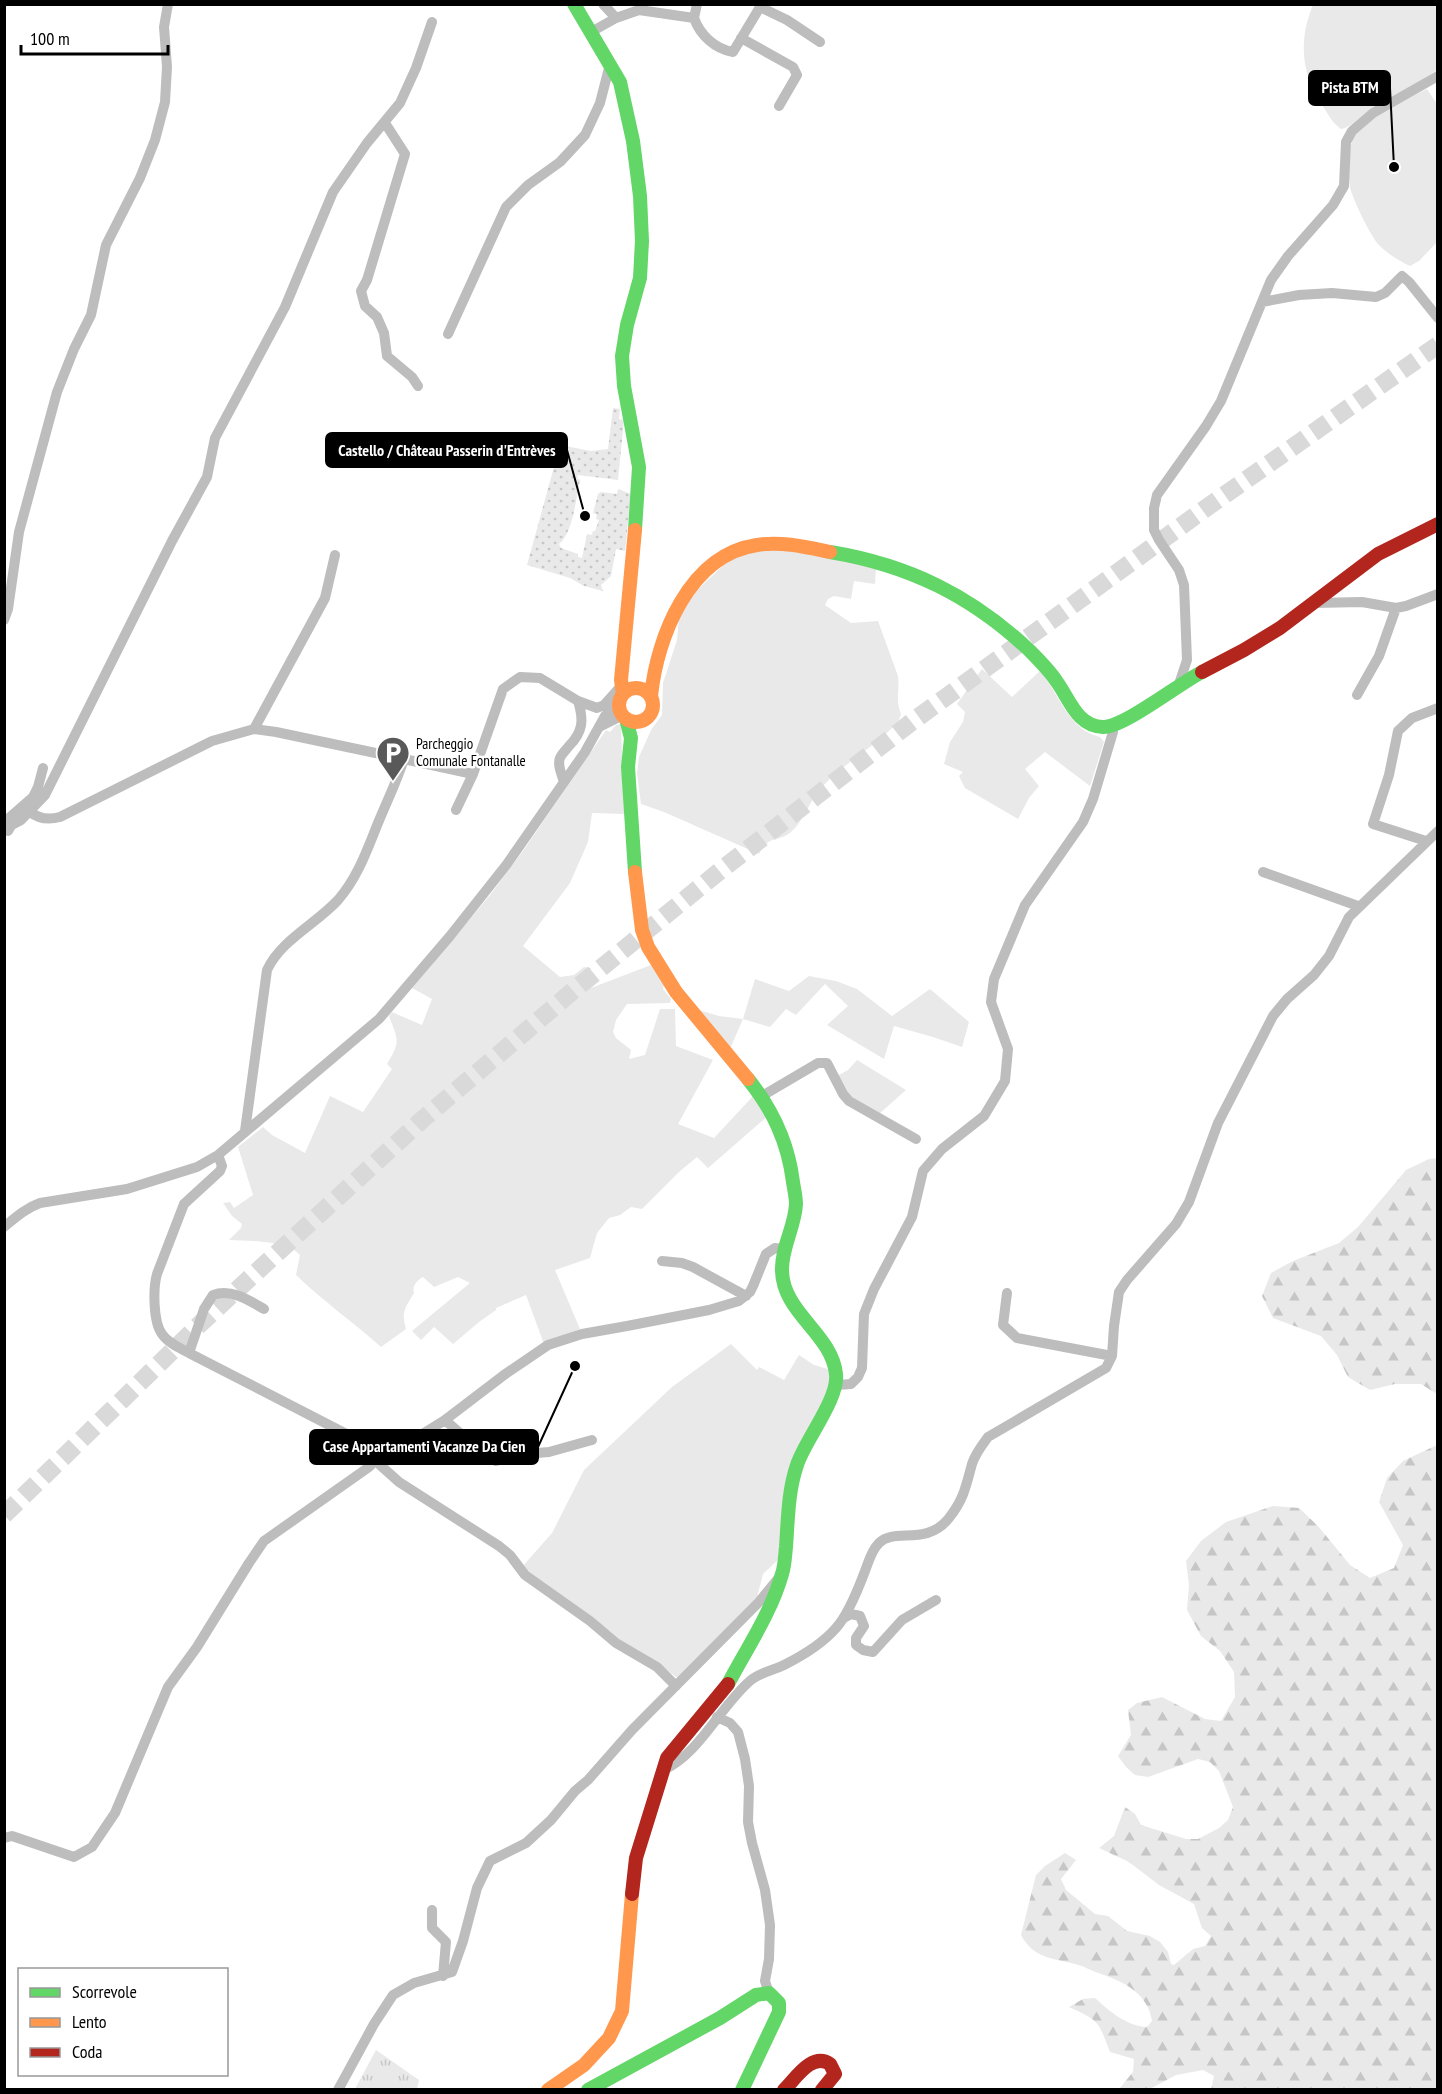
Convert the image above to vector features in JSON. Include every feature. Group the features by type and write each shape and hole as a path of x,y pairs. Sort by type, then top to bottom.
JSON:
{"street":[{"path":"4,620 8,609 19,532 57,393 74,349 91,315 106,245 140,178 155,140 165,102 167,67 165,27 168,4"},
{"path":"548,2090 584,2065 609,2038 622,2011 636,1858 667,1758 725,1689 768,1611 783,1572 792,1485 797,1464 837,1384 835,1364 829,1352 790,1299 784,1284 782,1271 796,1204 791,1167 781,1132 762,1096 686,1005 660,969 642,930 636,890 628,767 631,749 630,730 622,703 623,664 639,467 624,386 622,356 627,324 640,278 642,241 640,196 633,141 620,82 574,4"},
{"path":"603,4 616,18"},
{"path":"697,4 694,18 698,30 721,50 733,52 760,7 787,20 820,42"},
{"path":"591,32 616,18 639,10 694,18"},
{"path":"7,831 30,812 45,795 172,541 207,477 215,438 285,307 333,192 367,143 400,103 416,68 432,22"},
{"path":"741,38 793,67 797,75 779,106"},
{"path":"448,334 506,207 528,184 560,162 585,135 600,103 610,64"},
{"path":"1179,684 1187,660 1184,585 1179,570 1154,530 1153,519 1157,495 1221,401 1271,280 1288,256 1332,205 1344,186 1346,142 1352,131 1373,113 1437,76"},
{"path":"385,123 405,153 374,258 361,291 365,306 377,317 384,333 387,356 412,377 418,386"},
{"path":"1262,302 1299,295 1332,293 1376,297 1385,293 1402,276 1437,318"},
{"path":"631,749 654,708 651,696 653,673 668,623 684,596 719,560 749,546 771,543 788,544 852,555 882,562 938,584 1001,626 1047,669 1058,682 1077,714 1086,722 1098,727 1113,727 1179,684 1264,639 1374,557 1419,536 1437,524"},
{"path":"254,729 325,598 335,555"},
{"path":"1314,603 1362,602 1396,608 1437,594"},
{"path":"1357,695 1379,656 1396,608"},
{"path":"623,664 628,678 637,688"},
{"path":"637,688 653,673"},
{"path":"456,810 473,774 502,689 520,677 540,678 578,701 597,708 622,703"},
{"path":"4,1227 29,1207 40,1203 128,1189 197,1167 218,1155 379,1019 450,936 507,864 610,711 622,703 629,689 643,688 651,696"},
{"path":"564,782 559,764 560,758 581,730 583,717 578,701"},
{"path":"622,703 636,722 646,719"},
{"path":"1426,842 1373,824 1389,775 1398,731 1412,718 1437,708"},
{"path":"837,1384 851,1384 862,1368 864,1314 874,1289 912,1217 923,1170 942,1149 984,1116 1005,1080 1008,1049 991,1002 994,979 1025,905 1083,822 1093,799 1113,727"},
{"path":"30,812 35,816 49,819 60,817 212,741 254,729 473,774"},
{"path":"244,1131 267,970 278,952 326,911 356,876 398,779 404,759"},
{"path":"7,831 9,818 33,797 38,787 42,768"},
{"path":"663,1770 681,1760 752,1679 798,1657 835,1630 844,1618 865,1573 873,1549 881,1540 895,1536 924,1535 939,1528 948,1520 963,1497 976,1453 988,1437 1106,1368 1112,1356 1113,1326 1119,1292 1176,1224 1189,1202 1218,1123 1273,1016 1287,999 1314,975 1329,956 1349,917 1358,906 1437,831"},
{"path":"1263,872 1358,906"},
{"path":"762,1096 818,1063 827,1063 849,1101 916,1139"},
{"path":"218,1155 222,1166 220,1171 184,1204 154,1282 158,1327 168,1341 362,1442 371,1450 376,1460 399,1482 504,1551 525,1575 590,1621 616,1643 657,1667 676,1686"},
{"path":"4,1838 12,1836 74,1857 92,1847 115,1813 168,1687 197,1647 264,1541 376,1460 445,1420 548,1345 582,1334 731,1304 746,1296 753,1286 766,1254 775,1248 786,1250"},
{"path":"662,1261 682,1263 693,1267 746,1296"},
{"path":"189,1353 204,1309 213,1295 224,1292 264,1308"},
{"path":"1007,1293 1003,1325 1017,1338 1112,1356"},
{"path":"445,1420 486,1456 496,1461 525,1454 549,1452 592,1440"},
{"path":"338,2090 374,2024 393,1995 414,1983 452,1972 477,1888 490,1861 526,1843 551,1820 632,1731 759,1602 783,1572"},
{"path":"844,1618 852,1614 860,1616 864,1626 856,1638 856,1645 863,1650 873,1652 902,1620 936,1600"},
{"path":"717,1717 730,1723 738,1732 745,1760 748,1822 765,1890 770,1925 770,1959 765,1981 769,1993 779,2003 779,2012 742,2090"},
{"path":"432,1910 432,1928 446,1942 443,1976"},
{"path":"588,2090 720,2018 756,1995 769,1993"},
{"path":"784,2090 806,2067 818,2059 828,2061 835,2074 822,2090"}],"green space":[{"path":"1313,5 1437,5 1437,70 1341,129 1332,121 1318,99 1304,60 1305,33"},
{"path":"1427,89 1437,104 1437,242 1419,261 1410,266 1386,251 1371,234 1351,192 1349,159 1353,138 1361,127 1389,108"},
{"path":"613,408 620,409 619,419 624,420 618,480 578,475 577,478 580,480 573,515 568,532 559,544 561,548 578,554 578,557 582,558 587,534 592,535 599,520 596,519 597,514 593,513 598,494 601,492 617,494 618,489 631,494 625,551 616,549 611,576 601,585 603,591 527,565 560,445 591,451 608,449"},
{"path":"771,548 801,551 876,567 875,584 854,581 851,599 834,596 828,599 825,605 851,623 878,621 898,676 898,704 901,714 898,723 818,791 800,822 791,832 770,841 759,854 641,804 637,773 639,757 651,730 662,715 663,683 677,640 679,616 695,592 727,562 747,553"},
{"path":"982,669 1012,697 1040,671 1072,719 1080,727 1100,737 1104,742 1090,786 1045,752 1025,769 1039,786 1029,798 1018,819 965,788 959,776 963,772 944,764 950,742 963,722 965,712 957,704"},
{"path":"621,724 624,814 592,813 588,842 570,883 523,946 560,977 574,975 584,967 591,968 591,988 651,965 664,985 663,989 671,999 670,1003 627,1004 616,1020 613,1032 616,1038 631,1050 629,1059 645,1055 660,1009 675,1009 676,1046 713,1060 678,1124 714,1138 754,1095 769,1115 708,1168 697,1157 642,1209 631,1207 620,1215 609,1218 597,1233 590,1258 555,1270 580,1329 544,1344 526,1295 496,1308 453,1344 434,1327 421,1340 412,1331 470,1283 458,1277 434,1287 423,1277 416,1284 405,1310 406,1329 381,1347 296,1275 300,1255 294,1250 266,1242 229,1240 242,1224 232,1216 223,1203 230,1202 234,1208 253,1195 238,1147 263,1127 272,1135 305,1153 330,1096 363,1112 392,1069 387,1064 397,1040 389,1016 392,1012 422,1025 432,999 412,988 490,895 606,730 610,732 616,725"},
{"path":"809,976 836,981 857,989 892,1016 930,989 969,1022 962,1047 894,1026 884,1059 827,1025 848,1006 825,984 796,1015 786,1009 770,1027 743,1019 755,979 789,991"},
{"path":"695,1009 719,1016 743,1019 729,1051"},
{"path":"857,1060 906,1090 879,1114 849,1097 837,1076 848,1070"},
{"path":"1437,1158 1437,1394 1421,1384 1395,1384 1370,1390 1348,1377 1337,1355 1321,1336 1273,1318 1262,1296 1271,1273 1293,1261 1339,1243 1358,1227 1406,1170 1429,1159"},
{"path":"731,1344 757,1370 759,1367 784,1380 799,1355 814,1365 831,1370 831,1380 827,1396 792,1462 781,1557 763,1574 757,1597 679,1677 676,1677 654,1660 617,1642 522,1567 552,1533 584,1470 672,1387"},
{"path":"1437,1445 1437,2089 1211,2089 1214,2076 1203,2070 1176,2075 1150,2089 1119,2089 1133,2072 1134,2059 1110,2052 1097,2023 1069,2007 1083,1999 1095,1998 1126,2021 1147,2027 1152,2021 1146,2003 1134,1990 1119,1981 1082,1966 1037,1953 1021,1935 1036,1875 1065,1853 1076,1860 1061,1879 1066,1890 1095,1914 1108,1916 1127,1931 1150,1936 1160,1942 1168,1952 1171,1964 1174,1965 1193,1949 1205,1946 1211,1936 1202,1928 1194,1904 1159,1885 1129,1862 1099,1848 1114,1836 1125,1807 1135,1814 1141,1825 1186,1839 1198,1839 1219,1828 1228,1820 1233,1807 1219,1771 1210,1762 1198,1759 1148,1777 1135,1775 1118,1756 1131,1735 1128,1710 1137,1703 1162,1697 1205,1719 1221,1721 1235,1697 1234,1672 1220,1651 1201,1636 1187,1610 1189,1585 1186,1561 1201,1541 1226,1522 1273,1506 1299,1508 1318,1526 1350,1565 1370,1578 1394,1568 1403,1545 1379,1502 1387,1478 1403,1461"},
{"path":"376,2050 419,2080 417,2089 355,2089"}],"tunnel":[{"path":"4,1515 201,1323 423,1119 574,990 721,870 913,721 1206,508 1438,345"}],"traffic: fast":[{"path":"574,4 620,82 633,141 640,196 642,241 640,278 627,325 622,356 624,386 639,467 635,530"},
{"path":"830,552 886,565 913,575 938,586 985,614 1030,651 1048,670 1080,717 1094,726 1103,727 1124,720 1202,672"},
{"path":"626,719 631,738 628,767 635,872"},
{"path":"728,1684 765,1616 777,1588 783,1571 794,1475 801,1455 827,1407 836,1384 833,1360 826,1347 798,1312 784,1286 782,1262 796,1204 791,1167 778,1127 748,1079"},
{"path":"588,2090 720,2018 756,1995 769,1993 779,2003 779,2012 742,2090"}],"traffic: slow":[{"path":"623,694 621,680 635,530"},
{"path":"651,696 654,673 669,625 695,582 713,565 733,552 757,545 794,545 830,552"},
{"path":"636,688 648,693 653,705 648,717 636,722 624,717 619,705 624,693 636,688"},
{"path":"635,872 642,930 648,947 676,992 748,1079"},
{"path":"548,2090 584,2065 609,2038 622,2011 632,1894"}],"traffic: jam":[{"path":"1202,672 1280,628 1378,554 1438,524"},
{"path":"632,1894 636,1858 667,1758 728,1684"},
{"path":"784,2090 805,2068 817,2061 823,2061 830,2064 835,2074 822,2090"}],"place":[{"name":"Pista BTM","path":"1394,167"},
{"name":"Castello / Château Passerin d'Entrèves","path":"585,516"},
{"name":"Parcheggio Comunale Fontanalle","path":"393,782"},
{"name":"Case Appartamenti Vacanze Da Cien","path":"575,1366"}]}
